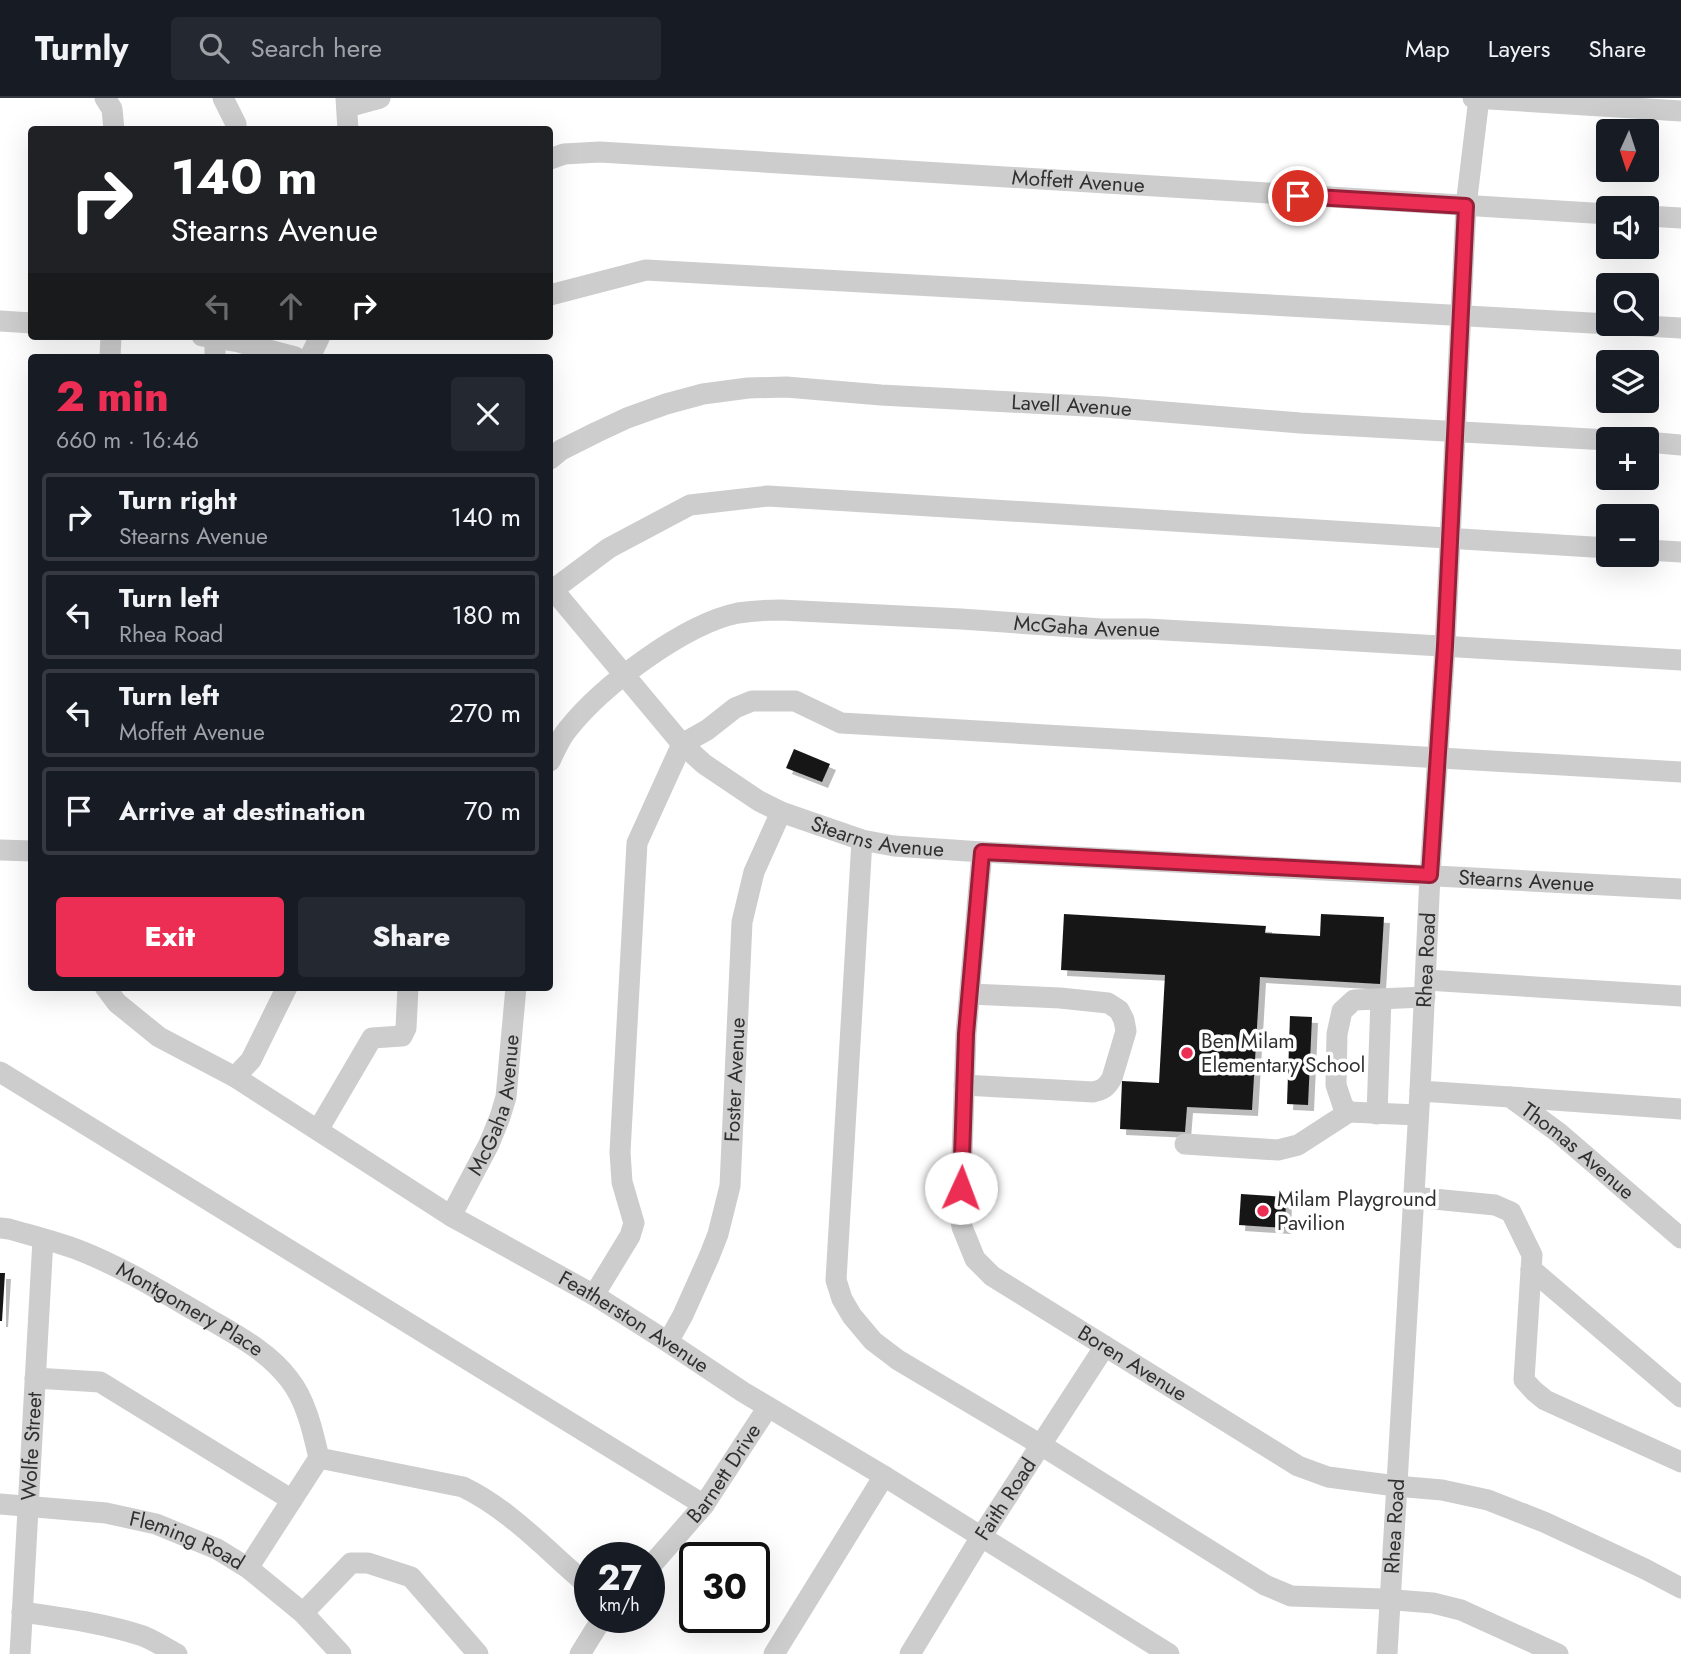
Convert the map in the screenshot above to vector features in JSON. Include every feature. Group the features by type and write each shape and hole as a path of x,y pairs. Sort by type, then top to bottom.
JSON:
{"street":[{"path":"105,98 113,109 114,126"},
{"path":"223,98 236,126"},
{"path":"348,126 347,103 380,98"},
{"path":"1473,98 1681,111"},
{"name":"Rhea Road","path":"1387,1654 1445,646 1466,206 1479,98"},
{"name":"Moffett Avenue","path":"553,158 564,154 600,152 1596,213"},
{"path":"1659,217 1681,218"},
{"path":"553,294 646,270 1681,328"},
{"path":"0,321 28,323"},
{"path":"212,342 239,342 284,354"},
{"name":"Lavell Avenue","path":"553,456 627,418 666,404 703,394 748,388 786,387 1104,407 1300,423 1596,439"},
{"path":"1659,443 1681,444"},
{"path":"553,587 609,548 690,505 768,496 1596,547"},
{"path":"1659,551 1681,552"},
{"name":"Stearns Avenue","path":"553,593 682,744 705,764 759,801 781,812 862,840 894,846 982,852 1681,889"},
{"name":"McGaha Avenue","path":"553,755 566,731 589,705 665,645 697,628 736,614 781,610 1681,660"},
{"path":"594,1295 629,1237 634,1223 622,1182 620,1152 637,843 682,744 707,730 735,708 752,701 795,701 841,723 1681,772"},
{"name":"Foster Avenue","path":"668,1342 709,1257 718,1234 730,1186 742,922 754,872 781,812"},
{"path":"862,840 836,1280 842,1299 852,1316 873,1341 898,1360 1041,1445 1265,1585 1291,1596 1433,1603 1461,1610 1558,1654"},
{"path":"0,850 28,852"},
{"name":"Boren Avenue","path":"982,852 964,1085 960,1214 962,1227 975,1259 992,1276 1298,1466 1328,1477 1442,1490 1488,1500 1544,1522 1681,1588"},
{"path":"1349,1112 1343,1106 1336,1085 1337,1034 1342,1011 1354,1000 1381,999 1425,988 1681,996"},
{"name":"Featherston Avenue","path":"108,991 117,1003 159,1037 235,1077 452,1216 594,1295 743,1392 884,1476 1169,1654"},
{"path":"235,1077 251,1060 280,991"},
{"path":"318,1130 372,1038 402,1036 406,1028 408,991"},
{"name":"McGaha Avenue","path":"452,1216 489,1144 506,1097 516,991"},
{"path":"964,1085 1093,1092 1103,1090 1112,1078 1126,1031 1119,1010 1108,1003 970,993"},
{"path":"1377,1114 1381,999"},
{"path":"0,1072 704,1505"},
{"name":"Thomas Avenue","path":"1420,1091 1510,1097 1559,1133 1681,1238"},
{"path":"1510,1097 1681,1109"},
{"path":"1185,1144 1278,1150 1298,1145 1349,1112 1418,1115"},
{"path":"1413,1197 1495,1205 1511,1213 1532,1255 1524,1380 1545,1400 1681,1462"},
{"name":"Montgomery Place","path":"0,1228 79,1250 103,1261 148,1283 255,1346 289,1378 298,1391 319,1458"},
{"name":"Wolfe Street","path":"20,1654 43,1239"},
{"path":"1531,1269 1681,1397"},
{"name":"Faith Road","path":"910,1654 981,1537 1105,1346"},
{"path":"35,1378 100,1382 292,1500"},
{"name":"Barnett Drive","path":"665,1550 704,1505 768,1407"},
{"path":"248,1568 319,1458 463,1487 507,1514 574,1573"},
{"path":"774,1654 884,1476"},
{"name":"Fleming Road","path":"0,1504 106,1513 156,1524 216,1549 248,1568 303,1614 341,1654"},
{"path":"303,1614 351,1563 368,1563 411,1577 478,1654"},
{"path":"22,1612 114,1628 145,1637 177,1654"},
{"path":"580,1654 593,1633"}],"building":[{"path":"794,749 830,764 822,782 786,768"},
{"name":"Ben Milam Elementary School","path":"1064,914 1266,926 1265,933 1320,936 1321,914 1384,917 1380,984 1260,977 1252,1110 1187,1107 1185,1132 1120,1129 1122,1081 1159,1083 1165,975 1061,970"},
{"path":"1290,1016 1312,1017 1308,1105 1287,1104"},
{"name":"Milam Playground Pavilion","path":"1241,1194 1286,1197 1285,1228 1239,1225"},
{"path":"0,1273 5,1273 2,1321 0,1321"}],"place":[{"name":"Ben Milam Elementary School","path":"1187,1053"},
{"name":"Milam Playground Pavilion","path":"1263,1211"}],"route":[{"path":"961,1188 966,1034 982,852 1430,875 1445,646 1466,206 1298,196"}]}
